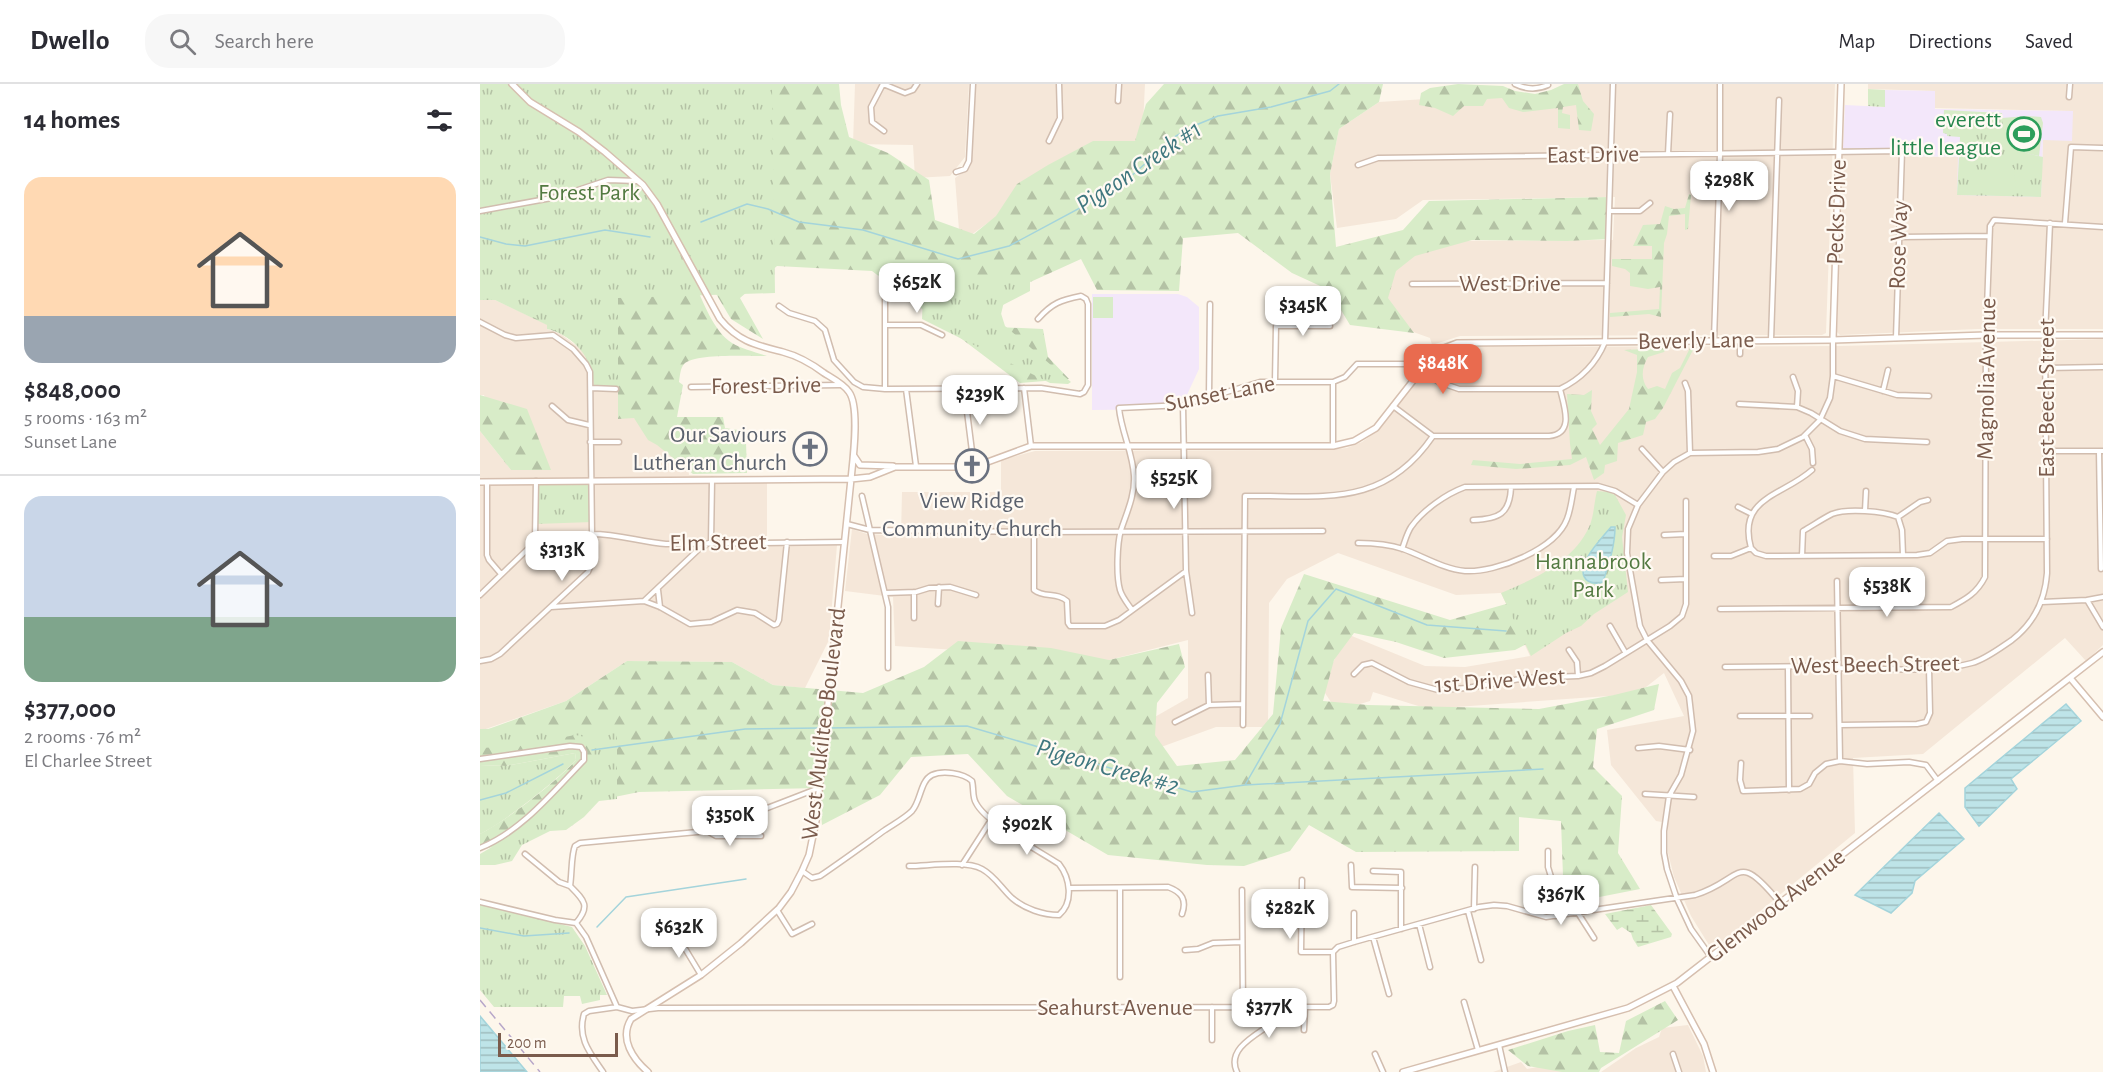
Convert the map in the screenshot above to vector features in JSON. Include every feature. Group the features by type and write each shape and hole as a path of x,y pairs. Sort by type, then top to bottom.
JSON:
{"street":[{"name":"West Mukilteo Boulevard","path":"512,84 530,102 579,132 639,181 657,204 720,319 728,328 738,337 757,346 786,352 804,360 848,390 854,403 853,455 847,524 812,839 802,871 791,892 777,910 701,975 632,1019 625,1035 631,1052 648,1072"},
{"path":"884,131 872,122 870,112 883,84 905,93 912,91 917,84"},
{"path":"956,172 965,169 969,161 973,84"},
{"path":"1048,141 1060,118 1059,84"},
{"path":"1118,101 1119,84"},
{"path":"1515,84 1535,88 1549,84"},
{"path":"1333,446 1332,382 1345,376 1357,364 1412,363 1439,382 1459,389 1560,389 1572,383 1592,366 1605,342 1613,84"},
{"path":"1714,340 1720,84"},
{"name":"Pecks Drive","path":"1833,340 1841,84"},
{"path":"2069,97 2070,84"},
{"path":"1771,340 1779,100"},
{"path":"1668,154 1670,114"},
{"path":"2065,224 2071,147 2103,148"},
{"name":"East Drive","path":"1358,165 1378,158 1902,151"},
{"name":"Rose Way","path":"1896,339 1902,151"},
{"path":"480,211 556,197 608,180 639,181"},
{"path":"1609,211 1640,211 1650,203"},
{"name":"Magnolia Avenue","path":"1720,609 1951,606 1969,597 1979,588 1986,577 1986,335 1990,226 1994,220 2050,223"},
{"path":"2050,223 2103,227"},
{"name":"East Beech Street","path":"2047,573 2045,335 2050,223"},
{"path":"1900,237 1989,236"},
{"name":"West Drive","path":"1412,284 1607,283"},
{"path":"885,292 885,389"},
{"path":"779,306 789,314 815,321 825,330 834,360 854,382 863,387 885,389 1041,388 1080,394 1084,392 1088,386 1088,304 1086,299 1081,296 1058,302 1048,307 1038,319"},
{"path":"1209,396 1210,304"},
{"path":"480,661 500,654 588,572 592,562 590,372 586,364 561,339 553,335 516,338 481,324"},
{"path":"885,325 921,325 942,335"},
{"path":"1275,381 1276,326 1330,326"},
{"name":"Beverly Lane","path":"974,467 1031,446 1333,446 1354,441 1376,428 1435,353 1457,343 2103,335"},
{"path":"1740,340 1740,354"},
{"path":"1712,958 1691,929 1677,899 1664,853 1664,831 1669,796 1681,775 1690,750 1693,731 1689,696 1681,681 1647,640 1636,611 1626,548 1628,529 1638,506 1663,472 1674,462 1690,453 1758,452 1778,449 1805,435 1820,420 1830,398 1833,376 1833,340"},
{"path":"2045,368 2103,367"},
{"path":"1883,391 1888,370"},
{"path":"1833,376 1897,395 1929,396"},
{"path":"1793,377 1798,391 1797,407"},
{"name":"Sunset Lane","path":"1126,445 1119,408 1184,405 1260,382 1332,382"},
{"path":"1685,383 1688,391 1690,453"},
{"name":"Forest Drive","path":"691,387 841,385"},
{"path":"591,388 616,389"},
{"path":"853,455 860,465 974,467 964,388"},
{"path":"1024,388 1031,446"},
{"path":"906,389 916,466"},
{"path":"1393,406 1433,436 1558,435 1566,424 1560,389"},
{"path":"1739,404 1797,407 1840,431 1865,439 1928,442"},
{"path":"1184,405 1186,571 1192,613"},
{"path":"552,406 568,420 589,425"},
{"path":"1805,435 1812,448 1813,463"},
{"path":"1243,725 1245,496 1346,495 1380,485 1398,475 1414,462 1433,436"},
{"path":"590,441 619,441"},
{"path":"1126,445 1131,460 1134,489 1121,531 1118,551 1120,590 1132,610"},
{"path":"1642,449 1663,472"},
{"path":"2046,451 2101,451 2101,569"},
{"path":"501,574 487,555 483,482 851,479 870,477 895,467"},
{"path":"1812,470 1803,478 1762,500 1752,514 1748,523 1747,535 1751,548 1756,553 1766,556 1903,555 1930,553 1947,541 1986,538 2047,539"},
{"path":"644,601 699,549 711,542 712,480"},
{"path":"480,595 533,544 536,531 536,481"},
{"path":"1402,549 1410,529 1418,518 1454,491 1465,487 1598,486 1615,491 1638,506"},
{"path":"1473,520 1485,519 1506,510 1510,501 1511,487"},
{"path":"1358,543 1372,543 1402,549 1463,571 1500,567 1549,542 1567,520 1574,487"},
{"path":"1865,511 1866,491"},
{"path":"862,496 885,593 889,627 888,668"},
{"path":"1898,517 1920,502 1928,500"},
{"name":"1st Drive West","path":"1354,674 1363,665 1372,663 1409,682 1438,690 1467,688 1526,678 1578,676 1605,666 1682,616 1686,604 1686,501"},
{"path":"1738,507 1752,514"},
{"path":"1802,556 1803,531 1834,513 1886,512 1898,517"},
{"path":"1898,517 1902,530 1903,555"},
{"path":"847,524 870,530 1323,531"},
{"path":"1034,532 1035,592 1061,596 1067,601 1070,626 1105,626 1119,620 1186,571"},
{"name":"Elm Street","path":"592,534 611,534 666,544 844,542"},
{"path":"1664,535 1686,534"},
{"path":"551,607 644,601 690,624 711,622 737,610 755,613 771,624 777,624 787,542"},
{"path":"1714,556 1731,556 1751,548"},
{"name":"West Beech Street","path":"1725,667 1929,668 1974,662 1998,650 2016,637 2033,619 2042,602 2047,573"},
{"path":"1661,580 1686,579"},
{"path":"1838,581 1840,761"},
{"path":"885,593 914,592 939,586 957,588 976,596"},
{"path":"938,604 939,586"},
{"path":"658,590 660,607"},
{"path":"914,592 914,618"},
{"path":"2042,602 2103,597"},
{"path":"2087,600 2103,627"},
{"path":"1610,626 1625,652"},
{"path":"1569,650 1577,662 1578,676"},
{"name":"Glenwood Avenue","path":"1403,1072 1628,1008 1673,986 1712,958 1779,903 2103,652"},
{"path":"1788,667 1789,790"},
{"path":"1840,725 1926,722 1930,713 1929,668"},
{"path":"1208,675 1209,705"},
{"path":"2071,679 2103,717"},
{"path":"1175,722 1209,705 1243,704"},
{"path":"1740,716 1810,716"},
{"path":"480,759 570,746 581,747 584,752 584,760 533,812 499,840 480,848"},
{"path":"1638,748 1659,746 1690,750"},
{"path":"1741,763 1740,780 1743,791 1800,789 1809,784 1815,773 1826,764 1840,761 1868,764 1909,762 1926,765 1938,781"},
{"path":"802,871 812,878 820,876 911,812 922,793 924,781 930,776 938,773 966,776 972,781 974,801 991,820 1059,864 1065,872 1069,888 1065,910 1059,915 1036,912 1012,898 993,877 982,869 962,865 909,866"},
{"path":"570,886 572,852 574,846 580,843 708,831 819,788"},
{"path":"1645,794 1694,797"},
{"path":"962,865 991,820"},
{"path":"708,831 716,836 761,836"},
{"path":"1548,851 1548,867 1556,893 1556,916"},
{"path":"525,854 559,882 570,886 585,902 585,910 576,923"},
{"path":"1351,864 1352,887 1402,888"},
{"path":"1474,867 1474,909"},
{"path":"1372,871 1401,872 1401,929"},
{"path":"1302,880 1301,952 1333,952 1338,947 1354,942 1494,904 1546,917 1677,899 1706,892 1734,873 1753,874 1779,903"},
{"path":"1069,888 1168,887 1177,890 1184,900 1182,914"},
{"path":"1120,888 1120,977"},
{"path":"1242,890 1243,1007"},
{"path":"480,902 576,923 586,937 617,1008"},
{"path":"777,910 792,933 812,924"},
{"path":"1468,911 1481,960"},
{"path":"1354,913 1354,942"},
{"path":"1578,913 1594,938"},
{"path":"1419,924 1430,967"},
{"path":"661,931 672,927 701,975"},
{"path":"1374,937 1389,994"},
{"path":"1185,950 1198,949 1213,943 1242,942"},
{"name":"Seahurst Avenue","path":"603,1072 584,1040 581,1029 584,1014 589,1011 617,1008 632,1011 645,1009 1329,1007 1333,1005 1333,952"},
{"path":"1673,986 1704,1044 1713,1072 1707,1072"},
{"path":"1464,1002 1478,1050"},
{"path":"1212,1007 1212,1040"},
{"path":"1237,1072 1235,1067 1238,1051 1248,1040 1271,1024 1272,1007"},
{"path":"1304,1030 1305,1007"},
{"path":"1499,1045 1505,1072"},
{"path":"1375,1054 1383,1072"},
{"path":"1673,1054 1679,1072"}],"shaded area":[{"path":"855,84 969,84 965,157 950,176 915,178 913,145 853,144"},
{"path":"976,84 1145,84 1142,145 1094,146 960,243 955,178 970,167"},
{"path":"1576,84 1835,84 1826,333 1822,335 1460,336 1432,345 1430,338 1391,324 1385,283 1402,256 1442,241 1613,240 1615,197 1423,200 1396,219 1337,228 1330,174 1339,129 1379,102 1503,94 1519,100"},
{"path":"1868,84 2103,84 2103,329 1978,329 1840,335 1837,332 1843,148 1905,149 1905,156 1958,157 2041,196 2043,140 2072,140 2072,111 1934,108 1934,91 1868,89"},
{"path":"1885,90 1935,91 1935,109 2073,111 2072,141 2043,140 2041,197 1957,195 1958,157 1905,156 1904,149 1843,148 1845,105 1885,107"},
{"path":"1092,294 1178,294 1187,297 1199,307 1199,369 1186,397 1187,409 1092,410"},
{"path":"480,299 493,299 548,325 547,329 561,334 578,347 588,357 594,375 618,387 634,418 686,440 689,475 767,476 767,544 837,545 829,640 805,688 773,685 732,662 627,661 566,701 480,731 480,431 511,470 484,395 480,395"},
{"path":"2103,339 2103,645 2086,661 2065,638 1923,754 1853,758 1855,833 1715,946 1709,945 1691,916 1674,877 1668,853 1668,823 1656,821 1611,765 1607,730 1684,716 1664,673 1637,694 1428,709 1373,692 1370,701 1337,711 1321,687 1347,634 1425,666 1465,667 1530,656 1501,593 1456,595 1338,553 1287,579 1269,603 1268,727 1216,727 1153,750 1146,722 1188,698 1188,640 1109,660 895,646 893,597 845,591 852,529 867,534 901,536 902,492 1001,492 1001,460 1035,451 1347,448 1362,442 1380,429 1429,364 1446,351 1461,347 1840,346"},
{"path":"1688,1025 1703,1056 1706,1072 1601,1072 1636,1048 1659,1037 1662,1028"},
{"path":"1521,1062 1527,1069 1548,1065 1578,1072 1493,1072"}],"green space":[{"path":"480,84 694,283 714,324 725,338 740,347 767,356 699,358 684,364 680,375 679,382 683,385 677,417 723,417 725,428 738,430 739,442 746,442 747,473 693,474 648,440 634,418 618,419 618,387 594,386 586,358 574,343 557,332 547,329 547,325 493,299"},
{"name":"Forest Park","path":"480,84 772,84 775,293 618,298 618,386 594,385 586,357 566,337 548,328 548,324 496,300 480,300"},
{"path":"716,84 839,84 841,105 849,137 888,153 929,180 935,220 974,234 996,216 1017,184 1048,165 1093,141 1135,141 1146,104 1164,84 1383,84 1379,102 1339,129 1330,174 1336,247 1403,230 1429,201 1610,197 1609,239 1472,240 1415,256 1396,271 1388,298 1414,333 1350,325 1329,290 1292,273 1238,233 1183,238 1179,291 1097,290 1081,259 1006,293 998,327 1043,329 1048,357 1069,379 1020,383 872,271 777,266 740,298 763,339 731,319 690,250"},
{"path":"1458,84 1503,86 1515,91 1535,94 1564,84 1578,84 1583,101 1594,114 1591,131 1579,130 1576,105 1563,107 1562,113 1570,115 1570,129 1558,128 1558,108 1523,112 1509,108 1502,98 1487,99 1483,106 1464,106 1453,116 1435,108 1419,105 1421,93 1430,88"},
{"path":"1868,89 1885,90 1885,107 1868,106"},
{"path":"1944,110 2002,113 2003,123 2013,144 2018,149 2043,157 2041,197 1957,195 1960,137 1947,136 1943,133"},
{"name":"everett little league","path":"2041,117 2043,123 2039,156 2024,152 2013,144 2006,133 2002,118"},
{"name":"everett little league","path":"2014,168 2016,191 1992,193 1992,171"},
{"path":"1689,194 1691,195 1688,229 1685,230 1685,214 1669,216 1664,243 1661,317 1649,314 1610,317 1610,313 1659,309 1660,287 1648,289 1630,286 1630,273 1625,269 1612,266 1612,259 1652,259 1652,246 1633,246 1643,225 1660,224 1665,206 1674,209 1685,208"},
{"path":"1030,279 1030,291 999,307 1005,326 1071,382 1068,384 1050,383 922,319 923,296 957,295 957,280"},
{"path":"1093,297 1113,297 1113,318 1093,318"},
{"path":"1667,348 1664,352 1648,357 1646,361 1643,377 1648,389 1657,386 1665,389 1672,373 1680,368 1690,348 1694,348 1663,408 1655,419 1646,422 1643,435 1618,443 1617,461 1605,465 1604,473 1594,480 1586,457 1570,465 1516,469 1471,465 1473,460 1520,464 1572,459 1567,394 1584,395 1592,390 1591,411 1597,424 1592,429 1600,445 1629,409 1637,372 1637,355 1624,350"},
{"path":"480,395 527,409 551,470 511,470 480,431"},
{"path":"591,480 592,522 536,524 536,481"},
{"name":"Hannabrook Park","path":"1597,491 1615,495 1626,515 1622,537 1628,592 1594,614 1581,626 1531,656 1501,593 1551,568 1573,550 1591,523"},
{"path":"1572,562 1576,618 1515,650 1444,658 1396,642 1354,633 1334,660 1323,701 1368,705 1539,709 1659,684 1654,710 1597,729 1593,767 1622,796 1618,853 1640,889 1564,904 1561,821 1519,817 1519,851 1356,852 1309,825 1290,851 1244,866 1207,865 1108,855 1007,796 968,754 911,757 880,795 822,825 819,788 639,792 580,804 532,838 480,850 480,834 531,800 576,760 575,753 506,766 480,765 480,732 566,701 627,661 732,662 773,685 863,693 924,667 958,641 1051,648 1109,660 1179,644 1185,667 1157,703 1155,735 1177,766 1235,760 1273,714 1281,628 1304,574 1450,620 1506,604"},
{"path":"617,727 617,799 599,801 584,817 566,830 550,831 522,845 512,861 495,865 480,865 480,854 509,837 592,763 594,752 588,740 575,735 518,746 480,748 480,729"},
{"path":"575,753 576,760 556,779 517,810 480,834 480,765 506,766"},
{"path":"480,904 572,927 585,946 607,995 600,995 600,1000 582,1004 580,996 564,996 563,1007 494,1007 480,990"},
{"path":"1651,905 1672,934 1671,937 1638,947 1631,933 1622,927 1617,930 1605,914"},
{"path":"1665,1001 1678,1020 1601,1068 1599,1072 1562,1072 1528,1066 1508,1050 1595,1025 1600,1052 1619,1053 1626,1021"}],"water":[{"path":"1611,527 1615,527 1614,541 1603,582 1592,583 1584,576 1585,562"},
{"path":"2066,704 2081,721 2011,779 2017,789 1979,826 1965,807 1965,788"},
{"path":"1939,813 1964,839 1915,881 1912,893 1891,913 1855,895"},
{"path":"480,1016 527,1072 480,1072"}],"waterway":[{"name":"Pigeon Creek #1","path":"701,222 747,204 768,209 799,222 863,230 958,259 1009,246 1119,187 1176,136 1196,125 1218,116 1271,107 1330,91 1339,84"},
{"name":"Pigeon Creek #1","path":"480,237 525,246 605,230 650,237"},
{"name":"Pigeon Creek #2","path":"1245,785 1280,724 1308,621 1336,589 1427,625 1506,631"},
{"name":"Pigeon Creek #2","path":"828,728 967,726 1192,792 1245,785 1543,769"},
{"name":"Pigeon Creek #2","path":"592,750 745,729 819,728"},
{"name":"Pigeon Creek #2","path":"480,800 506,793 563,764"},
{"path":"597,927 626,897 746,879"},
{"path":"480,928 524,936 569,933"}],"railway":[{"path":"480,1000 540,1072"}],"place":[{"name":"everett little league","path":"2024,134"},
{"name":"Our Saviours Lutheran Church","path":"810,449"},
{"name":"View Ridge Community Church","path":"972,466"}]}
